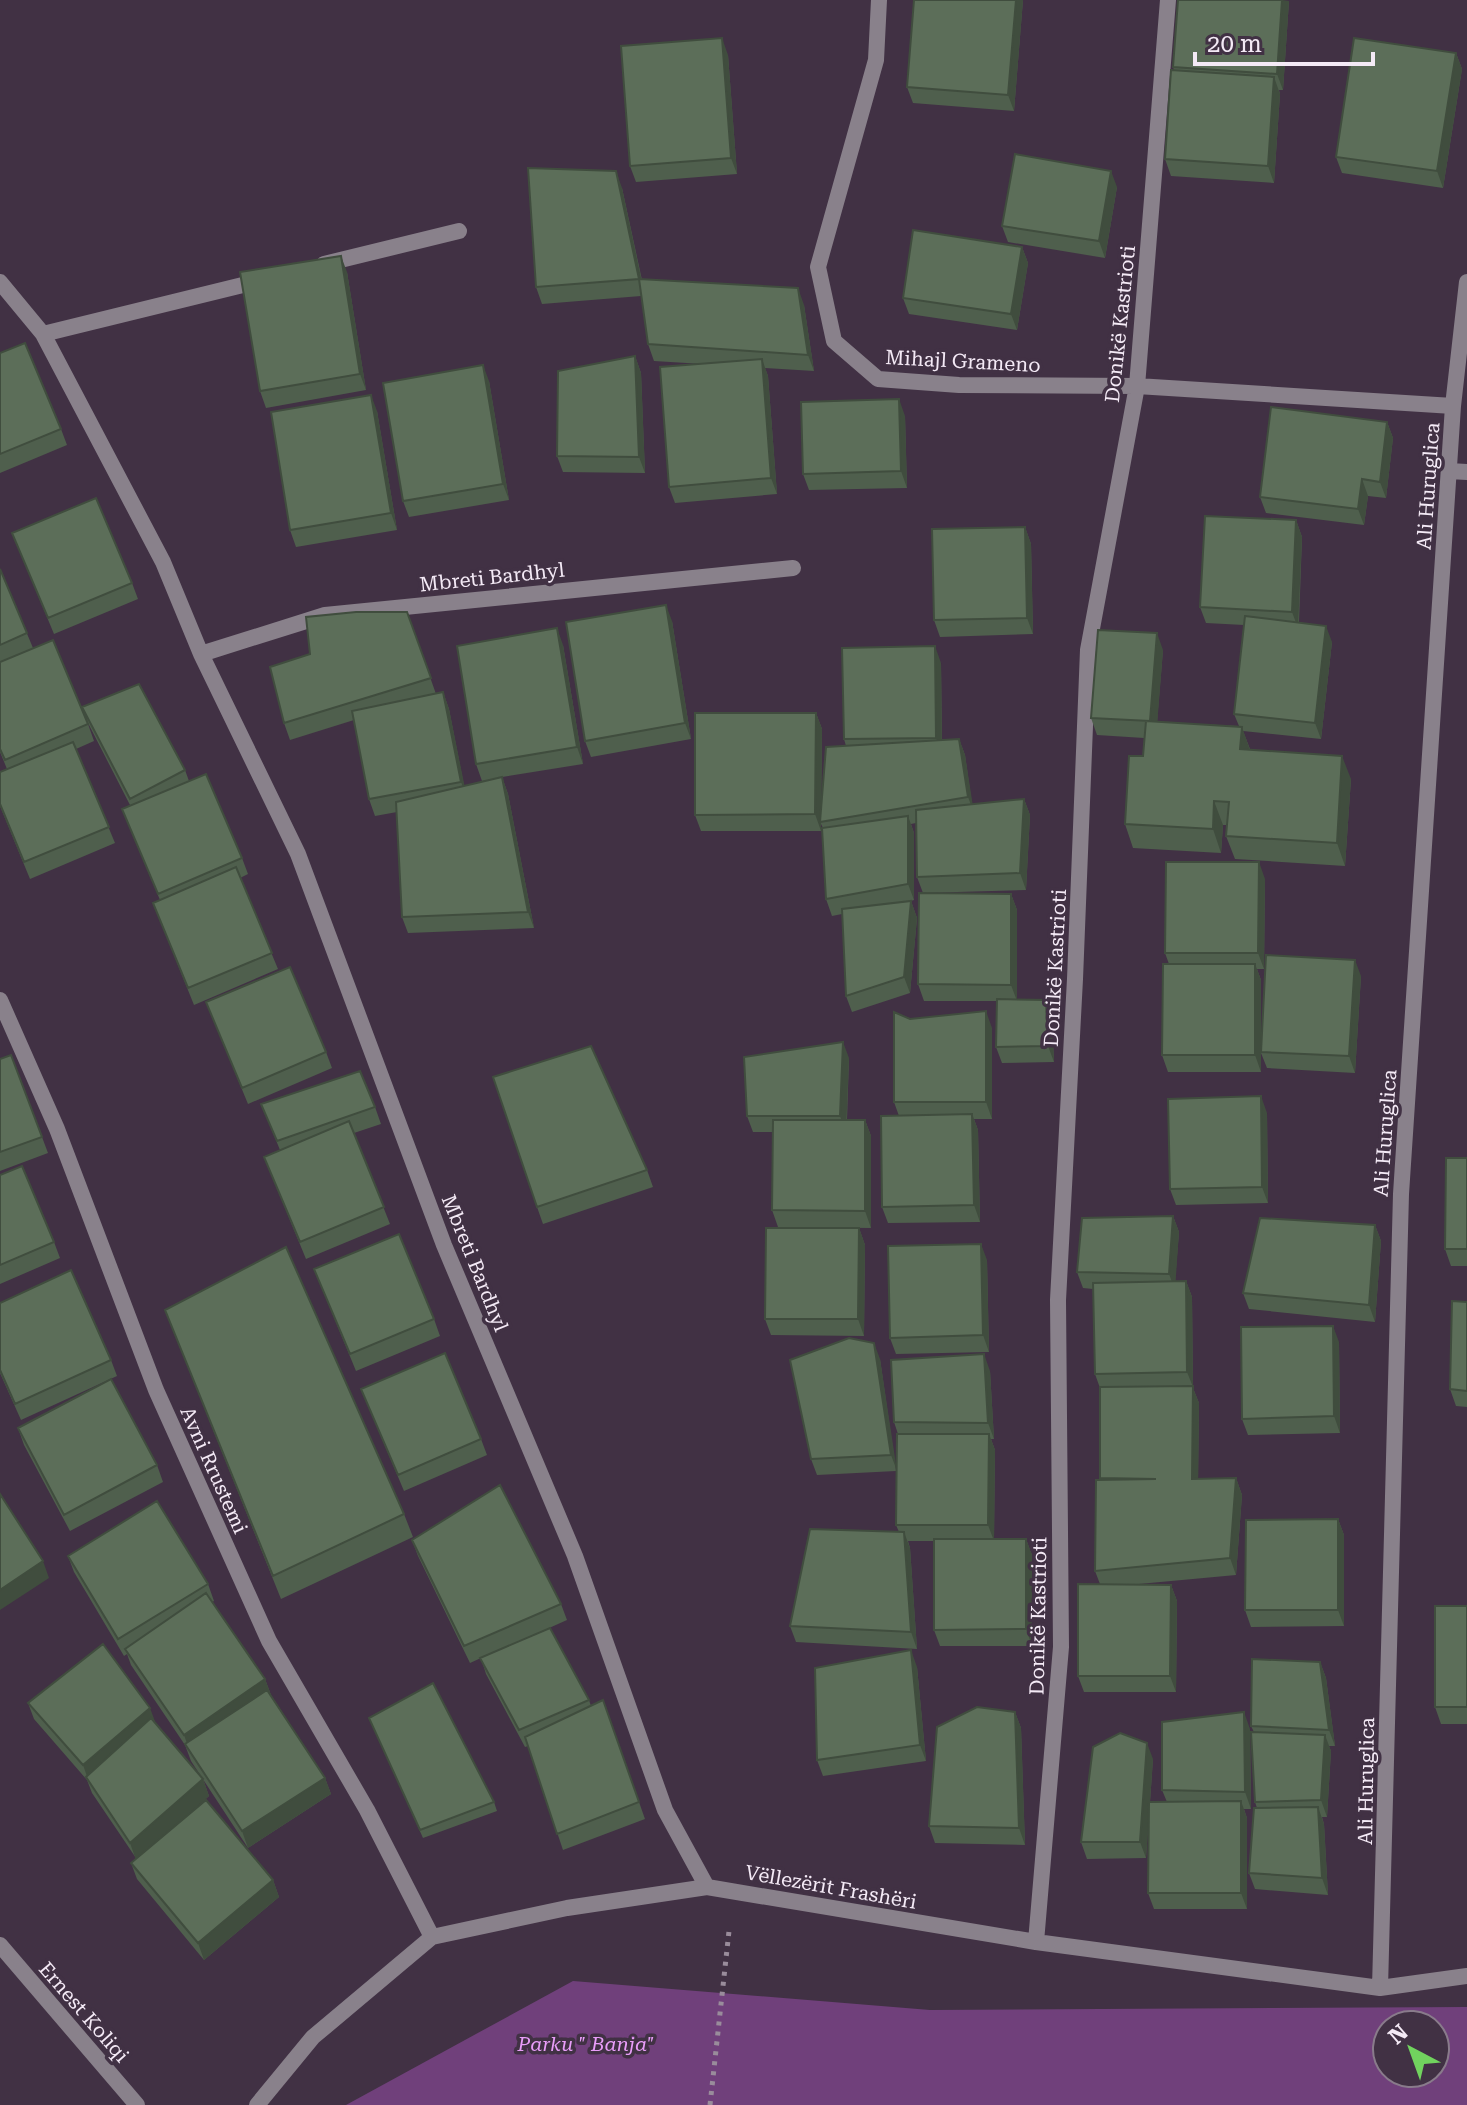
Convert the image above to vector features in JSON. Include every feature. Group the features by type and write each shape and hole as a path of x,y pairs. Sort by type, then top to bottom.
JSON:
{"street":[{"name":"Mihajl Grameno","path":"879,0 876,60 818,267 834,341 878,379 959,385 1137,386 1453,406"},
{"name":"Donikë Kastrioti","path":"1036,1942 1061,1647 1058,1300 1088,650 1137,386 1168,0"},
{"path":"305,269 459,231"},
{"path":"43,334 274,277"},
{"name":"Mbreti Bardhyl","path":"0,282 43,334 163,562 201,654 298,854 444,1245 575,1556 665,1810 707,1887"},
{"name":"Ali Huruglica","path":"1380,1988 1401,1194 1453,406 1467,282"},
{"path":"1449,471 1467,472"},
{"name":"Mbreti Bardhyl","path":"201,654 325,615 793,568"},
{"name":"Avni Rrustemi","path":"0,1000 57,1129 156,1390 269,1641 367,1810 432,1937"},
{"name":"Vëllezërit Frashëri","path":"257,2105 313,2037 432,1937 567,1908 707,1887 1036,1942 1380,1988 1467,1976"},
{"name":"Ernest Koliqi","path":"0,1945 137,2105"}],"path":[{"path":"710,2105 733,1891"}],"green space":[{"name":"Parku \" Banja\"","path":"573,1981 930,2010 1467,2007 1467,2105 346,2105"}],"building":[{"path":"914,0 1016,0 1008,95 907,87"},
{"path":"1178,0 1282,0 1277,74 1173,67"},
{"path":"722,38 731,158 630,166 621,46"},
{"path":"1354,38 1456,53 1437,171 1336,157"},
{"path":"1171,70 1274,77 1268,166 1165,159"},
{"path":"1015,154 1111,171 1099,241 1002,226"},
{"path":"528,168 616,171 639,279 536,287"},
{"path":"913,230 1022,247 1011,314 903,298"},
{"path":"341,256 360,374 260,391 240,272"},
{"path":"639,279 798,288 808,355 648,344"},
{"path":"25,343 61,429 0,454 0,353"},
{"path":"635,356 639,457 557,456 558,371"},
{"path":"762,359 771,478 669,487 660,367"},
{"path":"483,365 503,484 403,501 383,383"},
{"path":"371,395 391,513 290,530 271,412"},
{"path":"899,399 901,471 803,474 801,402"},
{"path":"1271,407 1387,422 1380,482 1362,479 1358,509 1260,497"},
{"path":"96,498 132,583 48,618 12,533"},
{"path":"1205,516 1296,520 1292,612 1200,607"},
{"path":"1025,527 1027,618 934,620 932,529"},
{"path":"0,569 27,633 0,645"},
{"path":"666,605 685,723 585,741 566,622"},
{"path":"356,612 407,612 431,678 284,723 270,667 310,654 306,617"},
{"path":"1245,616 1326,626 1315,723 1234,714"},
{"path":"557,628 577,747 476,764 457,646"},
{"path":"1098,630 1157,633 1150,721 1091,718"},
{"path":"53,640 88,724 5,760 0,749 0,662"},
{"path":"935,646 936,738 844,739 842,648"},
{"path":"139,684 185,770 130,799 82,707"},
{"path":"443,692 461,782 369,799 352,711"},
{"path":"695,713 816,713 815,814 695,815"},
{"path":"1146,721 1242,727 1240,749 1342,756 1337,843 1226,836 1229,802 1214,801 1213,829 1125,824 1129,756 1143,756"},
{"path":"959,739 968,797 820,822 826,747"},
{"path":"73,742 109,827 24,862 0,804 0,772"},
{"path":"206,774 242,858 158,894 122,809"},
{"path":"502,777 528,912 402,917 396,802"},
{"path":"1024,799 1020,873 917,877 916,810"},
{"path":"908,816 908,884 826,899 822,828"},
{"path":"1166,862 1259,862 1258,953 1165,953"},
{"path":"236,867 272,953 188,988 153,903"},
{"path":"919,893 1011,894 1011,985 918,984"},
{"path":"911,901 904,977 846,996 842,909"},
{"path":"1266,955 1355,960 1349,1056 1261,1052"},
{"path":"1163,964 1255,964 1255,1055 1162,1055"},
{"path":"290,967 326,1052 242,1088 206,1002"},
{"path":"997,999 1046,1000 1048,1046 996,1047"},
{"path":"986,1011 986,1102 894,1102 894,1012 910,1019"},
{"path":"843,1042 840,1116 747,1116 744,1057"},
{"path":"591,1046 647,1170 537,1207 493,1077"},
{"path":"11,1055 42,1137 0,1152 0,1059"},
{"path":"360,1071 375,1107 277,1141 261,1104"},
{"path":"1261,1096 1262,1187 1170,1189 1168,1099"},
{"path":"972,1114 974,1205 882,1207 881,1116"},
{"path":"773,1120 865,1120 865,1211 772,1210"},
{"path":"349,1121 384,1207 300,1242 264,1157"},
{"path":"1446,1158 1467,1158 1467,1249 1445,1249"},
{"path":"22,1166 54,1242 0,1265 0,1175"},
{"path":"1173,1216 1169,1274 1077,1272 1082,1218"},
{"path":"1260,1218 1375,1225 1369,1305 1243,1293"},
{"path":"766,1228 859,1228 858,1319 765,1319"},
{"path":"399,1234 434,1319 350,1354 314,1269"},
{"path":"981,1244 983,1335 890,1338 888,1246"},
{"path":"286,1247 404,1514 273,1576 165,1310"},
{"path":"71,1270 111,1360 15,1404 0,1370 0,1303"},
{"path":"1186,1281 1187,1372 1095,1374 1093,1283"},
{"path":"1452,1301 1467,1302 1467,1391 1450,1389"},
{"path":"1333,1326 1334,1416 1242,1419 1241,1327"},
{"path":"849,1338 874,1343 891,1455 811,1459 790,1360"},
{"path":"445,1353 481,1439 398,1475 361,1389"},
{"path":"984,1354 988,1423 894,1422 891,1360"},
{"path":"111,1379 157,1465 64,1515 18,1428"},
{"path":"1193,1386 1192,1479 1236,1478 1230,1558 1095,1571 1096,1480 1156,1479 1100,1478 1100,1387"},
{"path":"897,1434 989,1434 988,1525 896,1525"},
{"path":"500,1485 561,1604 464,1646 412,1540"},
{"path":"0,1494 43,1561 0,1590"},
{"path":"157,1501 208,1584 118,1639 68,1556"},
{"path":"1338,1519 1338,1610 1245,1610 1246,1520"},
{"path":"810,1529 904,1532 911,1632 790,1626"},
{"path":"934,1539 1026,1539 1026,1629 934,1630"},
{"path":"1078,1584 1171,1585 1170,1676 1078,1676"},
{"path":"206,1593 265,1679 184,1735 125,1649"},
{"path":"1435,1606 1467,1606 1467,1707 1435,1707"},
{"path":"550,1628 589,1700 519,1730 480,1658"},
{"path":"103,1644 150,1708 83,1765 28,1703"},
{"path":"911,1650 920,1745 817,1760 815,1668"},
{"path":"1252,1659 1320,1662 1329,1730 1251,1726"},
{"path":"433,1683 494,1802 420,1830 369,1718"},
{"path":"267,1690 325,1778 242,1831 185,1744"},
{"path":"603,1700 639,1802 557,1834 525,1737"},
{"path":"977,1707 1015,1712 1019,1828 929,1826 937,1727"},
{"path":"1244,1712 1245,1792 1162,1790 1162,1722"},
{"path":"151,1718 203,1779 130,1843 86,1777"},
{"path":"1251,1732 1325,1735 1321,1800 1255,1802"},
{"path":"1120,1733 1147,1743 1140,1842 1081,1842 1093,1747"},
{"path":"206,1800 273,1880 198,1943 131,1863"},
{"path":"1241,1801 1241,1893 1148,1893 1149,1802"},
{"path":"1318,1807 1322,1878 1249,1873 1254,1808"}]}
